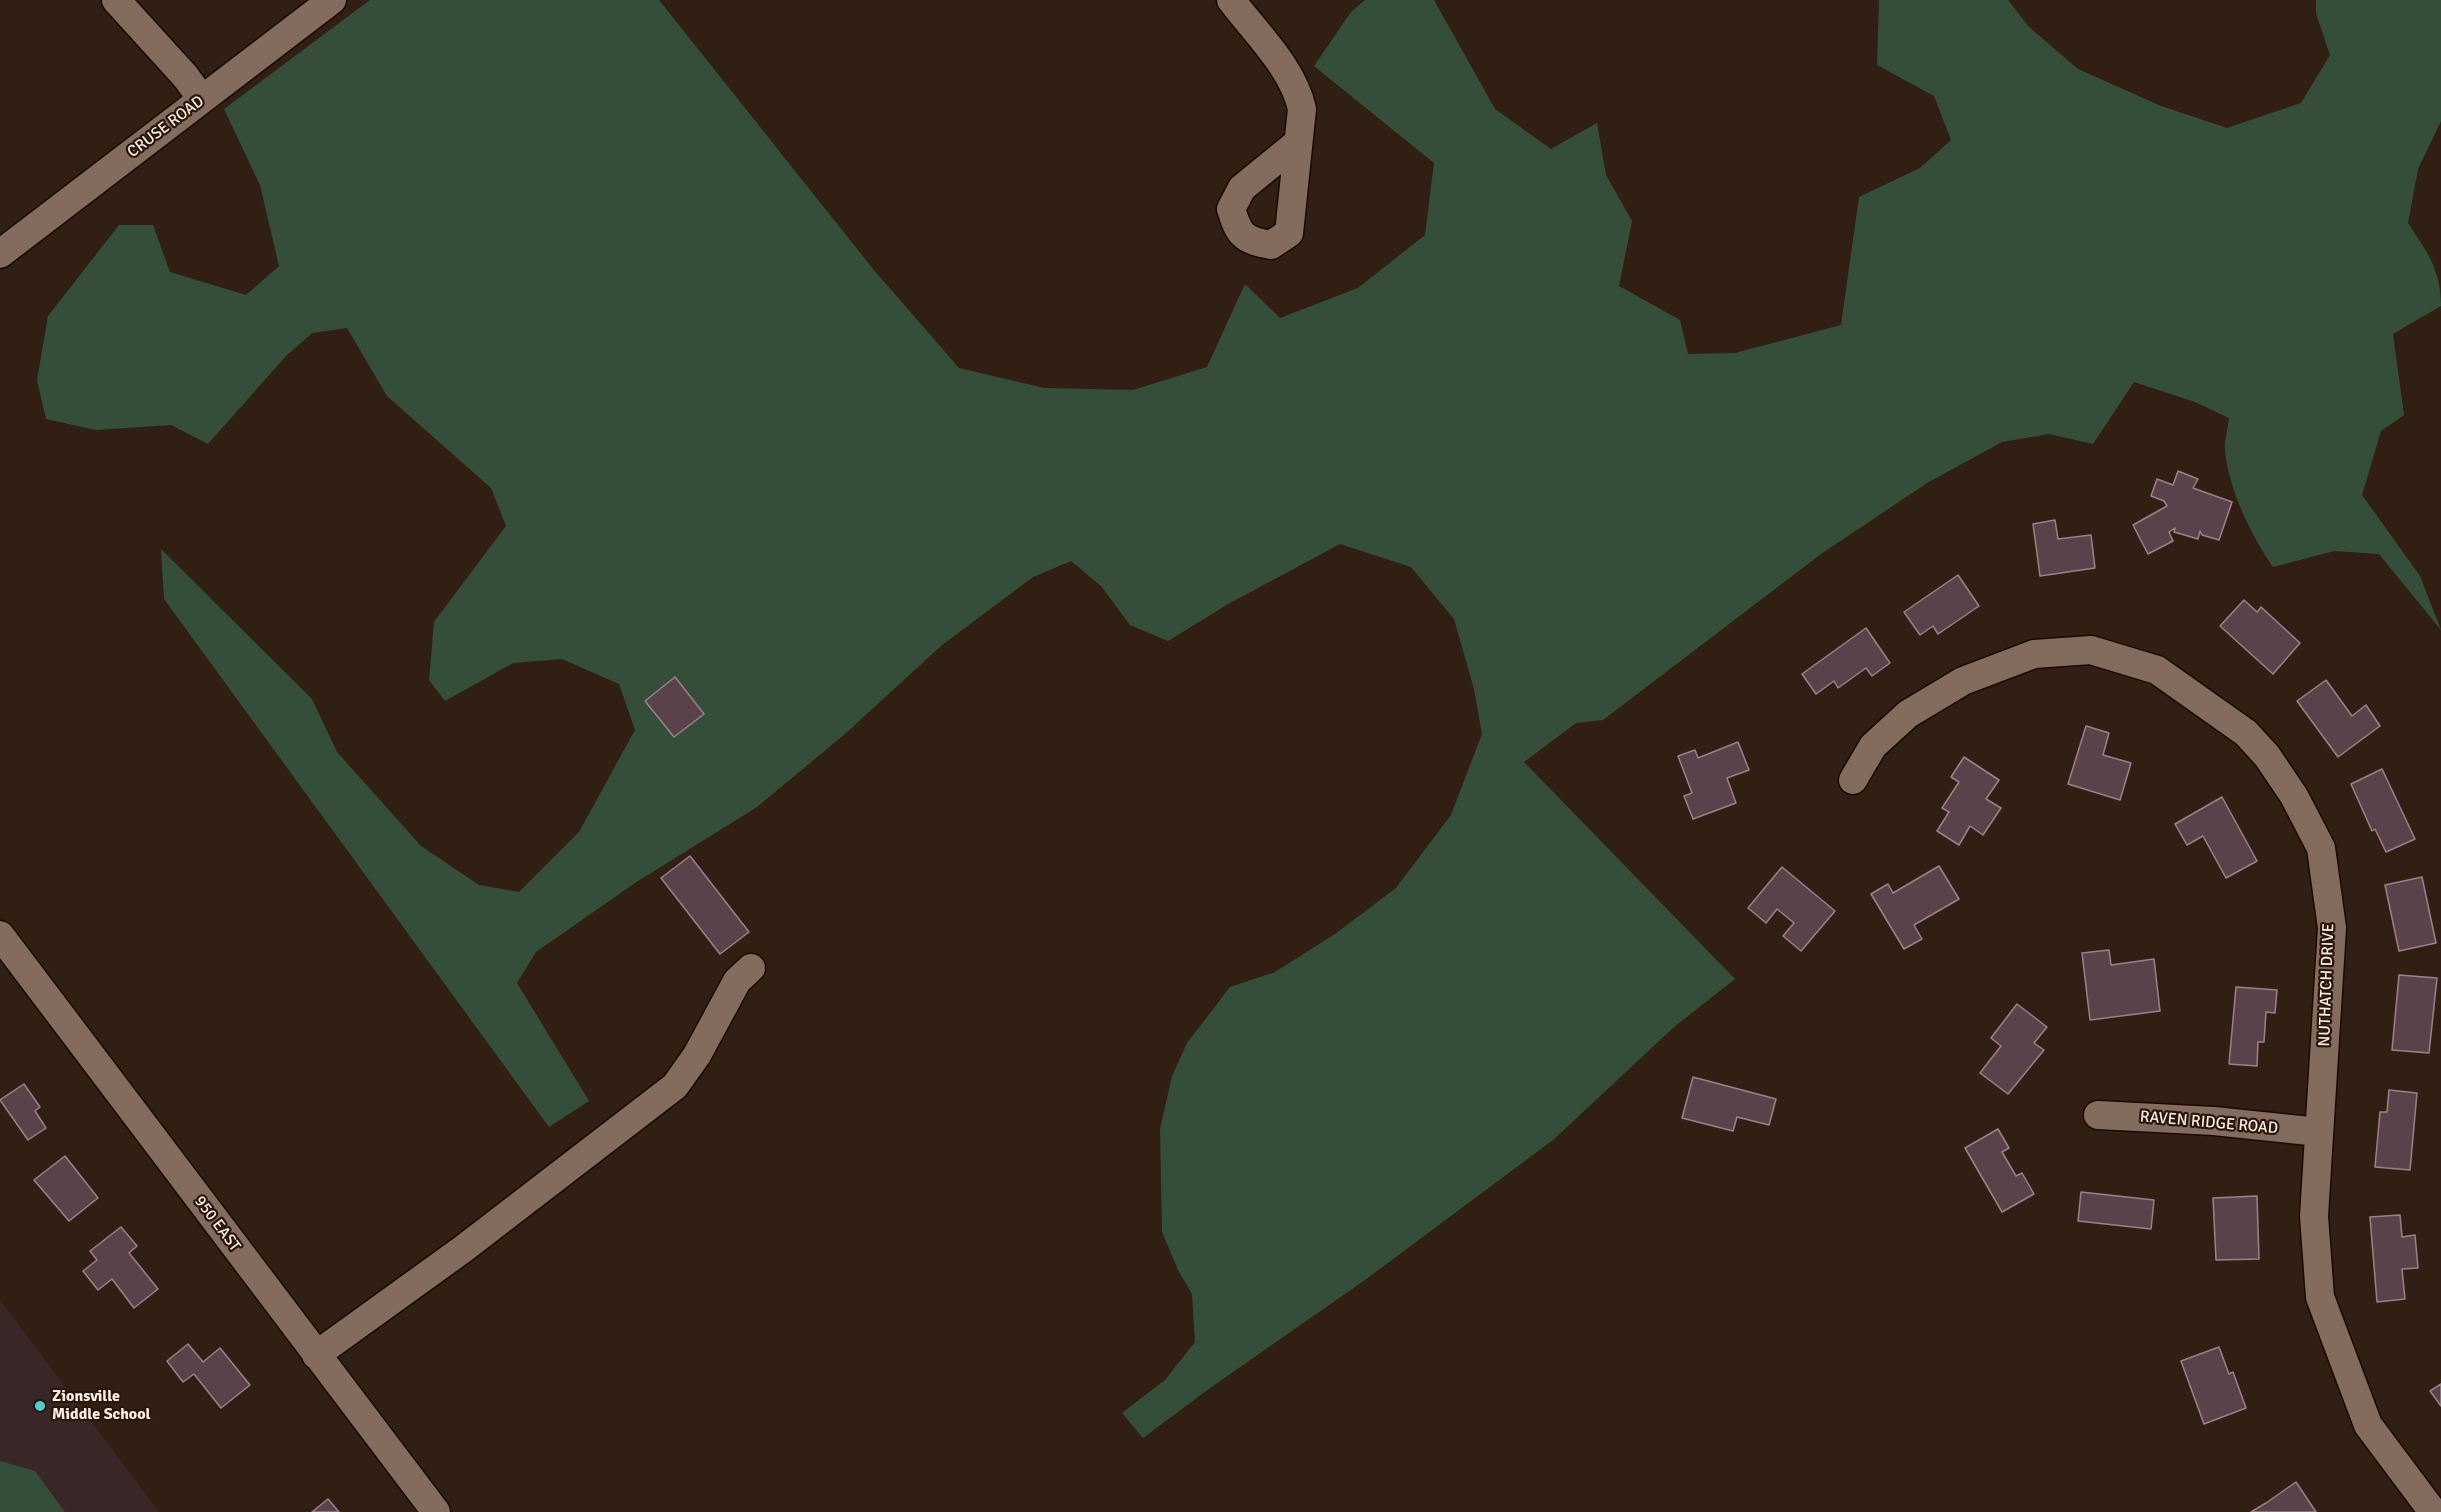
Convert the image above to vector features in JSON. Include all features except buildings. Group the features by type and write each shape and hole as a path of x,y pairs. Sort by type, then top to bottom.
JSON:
{"street":[{"path":"116,0 185,76 202,99"},
{"name":"CRUSE ROAD","path":"0,254 332,0"},
{"path":"1231,0 1298,92 1302,110 1296,144"},
{"name":"NUTHATCH DRIVE","path":"1853,780 1873,746 1908,714 1963,681 2034,654 2091,651 2157,670 2246,733 2267,756 2294,796 2321,848 2332,928 2314,1216 2320,1297 2368,1425 2433,1512"},
{"name":"950 EAST","path":"0,935 436,1512"},
{"path":"316,1355 463,1249 675,1086 697,1054 737,981 751,968"},
{"name":"RAVEN RIDGE ROAD","path":"2098,1115 2214,1121 2319,1132"}],"shaded area":[{"name":"Zionsville Middle School","path":"0,1300 159,1512 0,1512"}],"green space":[{"path":"370,0 659,0 873,269 959,368 1044,388 1133,390 1207,367 1245,284 1280,318 1358,288 1425,235 1434,163 1314,66 1351,12 1365,0 1434,0 1495,109 1551,149 1597,123 1606,175 1632,221 1619,286 1680,320 1688,354 1735,353 1841,325 1859,197 1920,168 1951,140 1934,96 1877,65 1879,0 2008,0 2029,27 2078,69 2161,106 2227,128 2301,103 2330,55 2316,13 2316,0 2441,0 2441,121 2418,169 2408,223 2436,271 2441,306 2393,334 2404,415 2381,431 2362,495 2420,576 2441,630 2379,554 2334,551 2273,567 2249,527 2231,481 2225,447 2229,418 2195,402 2134,382 2093,444 2049,434 2002,442 1927,483 1821,554 1603,720 1576,723 1524,762 1735,979 1674,1027 1553,1140 1365,1280 1210,1388 1143,1438 1122,1413 1165,1380 1195,1342 1192,1294 1178,1270 1162,1232 1160,1129 1172,1076 1187,1043 1230,987 1275,972 1335,934 1396,888 1451,815 1482,734 1474,689 1454,619 1411,567 1340,544 1230,603 1168,641 1130,625 1101,586 1071,561 1033,577 942,645 845,734 757,807 635,883 536,952 517,983 589,1101 549,1127 164,599 161,549 312,699 337,752 421,846 479,885 519,892 579,832 635,730 619,684 562,659 513,663 445,701 429,680 434,622 506,526 491,488 387,396 347,328 312,333 286,356 208,444 171,425 96,430 46,419 37,380 48,316 119,225 153,225 170,272 246,295 279,266 260,185 224,109"},
{"path":"0,1461 35,1471 65,1512 0,1512"}],"place":[{"name":"Zionsville Middle School","path":"40,1406"}]}
